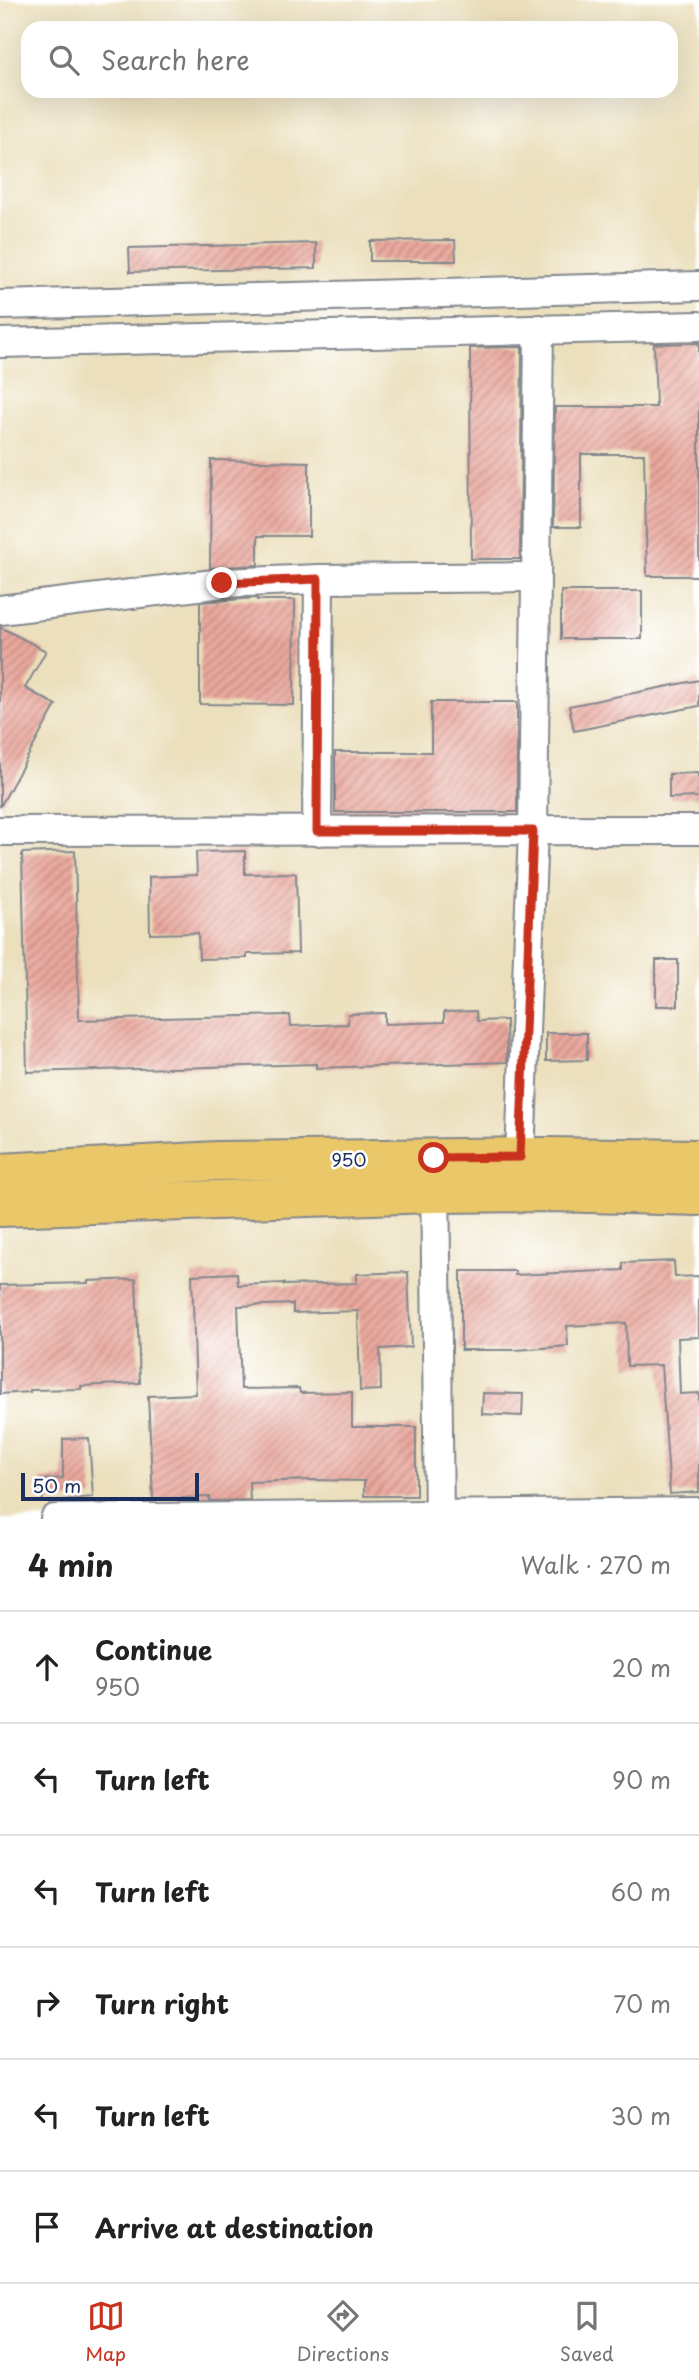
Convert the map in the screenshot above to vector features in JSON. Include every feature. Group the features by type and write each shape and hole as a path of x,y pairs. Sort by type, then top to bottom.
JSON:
{"main road":[{"name":"950","path":"0,1207 435,1175 520,1157 699,1158"},
{"name":"950","path":"0,1173 217,1161 435,1175 551,1192 699,1196"}],"street":[{"path":"0,305 699,286"},
{"path":"0,343 699,326"},
{"path":"520,1157 533,831 539,329"},
{"path":"0,610 222,583 536,576"},
{"path":"317,831 318,579"},
{"path":"0,831 699,830"},
{"path":"435,1175 439,1516"},
{"path":"55,1519 689,1514"}],"building":[{"path":"455,240 456,261 370,261 370,241"},
{"path":"316,243 316,268 130,272 129,248"},
{"path":"699,343 699,576 647,576 644,454 581,454 581,527 553,527 555,407 656,407 654,344"},
{"path":"522,347 520,559 471,559 470,348"},
{"path":"211,460 309,462 309,536 258,536 258,565 210,568"},
{"path":"561,591 642,591 642,639 561,639"},
{"path":"257,598 295,600 294,705 200,704 200,602"},
{"path":"0,627 46,651 25,688 56,705 0,807"},
{"path":"699,680 699,706 574,731 569,706"},
{"path":"431,702 517,702 517,812 335,812 335,752 431,752"},
{"path":"699,773 699,797 669,798 669,774"},
{"path":"75,851 79,1020 290,1015 291,1026 348,1024 348,1014 385,1013 385,1024 444,1022 444,1012 476,1011 477,1021 506,1020 507,1062 27,1072 22,853"},
{"path":"245,851 245,874 296,873 298,953 199,959 198,933 150,934 149,877 197,875 196,852"},
{"path":"656,960 678,960 678,1006 656,1006"},
{"path":"546,1033 587,1033 587,1060 546,1061"},
{"path":"674,1261 675,1277 699,1276 699,1337 678,1338 680,1394 699,1393 699,1492 670,1494 661,1365 627,1366 626,1323 567,1326 568,1346 461,1350 461,1271 515,1271 515,1275 623,1270 623,1263"},
{"path":"408,1272 411,1347 380,1349 381,1390 360,1391 358,1311 293,1313 293,1304 238,1306 241,1389 299,1388 300,1393 352,1392 352,1427 416,1427 416,1496 364,1496 364,1481 313,1480 249,1482 250,1500 210,1501 210,1497 153,1499 148,1396 196,1394 192,1275 237,1273 238,1285 284,1285 357,1283 357,1274"},
{"path":"136,1279 140,1383 0,1394 0,1285"},
{"path":"483,1393 523,1394 522,1416 482,1414"},
{"path":"89,1438 93,1497 43,1502 41,1480 63,1478 63,1439"}],"route":[{"path":"222,583 318,579 317,831 533,831 520,1157 434,1158"}]}
